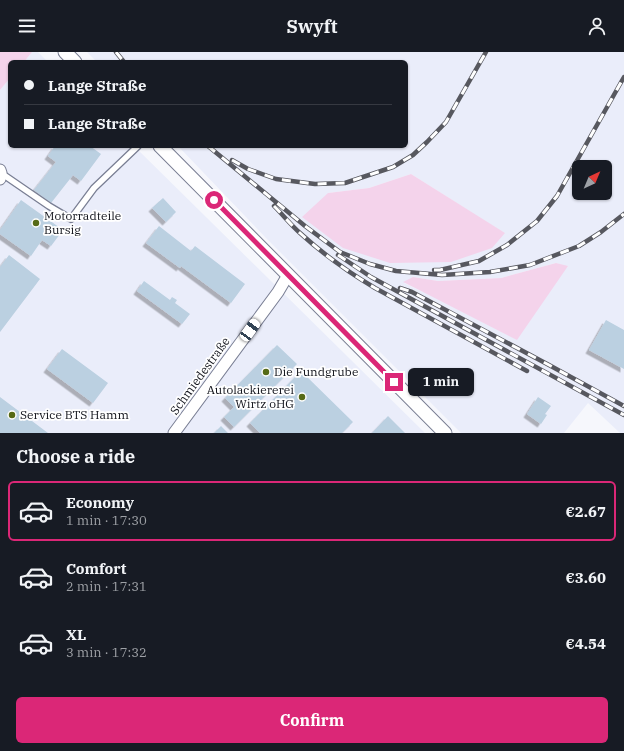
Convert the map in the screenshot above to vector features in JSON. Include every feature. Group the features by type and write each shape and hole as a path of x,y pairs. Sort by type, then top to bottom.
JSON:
{"street":[{"path":"65,52 73,60"},
{"path":"162,148 343,332 445,433"},
{"name":"Schmiedestraße","path":"174,433 278,292 288,275"}],"lane":[{"path":"0,174 71,219 94,188 136,148"}],"shaded area":[{"path":"0,52 32,52 26,60 8,60 8,80 0,90"},
{"path":"32,52 38,52 46,60 26,60"},
{"path":"87,52 624,52 624,433 620,433 588,403 564,433 461,433 266,238 180,148 408,148 408,60 95,60","holes":["411,174 503,233 328,193 369,188","556,263 568,267 423,292 404,283 413,277 438,281 501,278"]},
{"path":"8,80 8,148 136,148 425,433 0,433 0,90"},
{"path":"411,174 505,233 492,248 451,262 390,263 343,248 302,217 328,193 369,188"},
{"path":"556,263 568,266 517,340 403,282 413,277 438,281 501,278"}],"building":[{"path":"54,148 93,148 101,154 81,181 73,175 51,203 34,190 56,162 48,156"},
{"path":"163,198 176,212 166,222 152,208"},
{"path":"21,200 63,230 51,246 42,240 31,256 0,234 0,230"},
{"path":"159,226 191,251 195,246 245,284 231,303 181,266 180,268 146,243"},
{"path":"9,255 40,279 0,332 0,267"},
{"path":"144,281 170,300 172,297 177,300 175,303 190,314 182,324 137,291"},
{"path":"606,320 624,330 624,369 589,350"},
{"path":"277,345 297,364 234,427 224,417 234,407 225,398"},
{"path":"62,349 108,383 93,403 47,369"},
{"name":"Autolackiererei Wirtz oHG","path":"301,371 353,422 342,433 260,433 250,423"},
{"name":"Service BTS Hamm","path":"0,397 48,433 0,433"},
{"path":"538,397 551,406 545,414 547,415 541,424 527,414"},
{"path":"388,416 405,433 372,433"},
{"path":"221,426 228,433 214,433"}],"railway":[{"path":"116,52 122,60"},
{"path":"232,160 248,169 276,179 315,184 345,183 393,167 413,155 446,122 486,52"},
{"path":"434,270 479,261 507,245 537,221 557,196 624,77"},
{"path":"210,148 305,226 340,252 370,264 396,271 442,275 490,272 530,265 579,246 601,232 624,214"},
{"path":"274,206 293,227 309,241 355,276 527,371"},
{"path":"338,255 371,277 624,415"},
{"path":"400,288 412,292 624,406"}],"place":[{"name":"Motorradteile Bursig","path":"36,223"},
{"name":"Die Fundgrube","path":"266,372"},
{"name":"Autolackiererei Wirtz oHG","path":"302,397"},
{"name":"Service BTS Hamm","path":"12,415"}],"route":[{"path":"214,200 394,382"}]}
